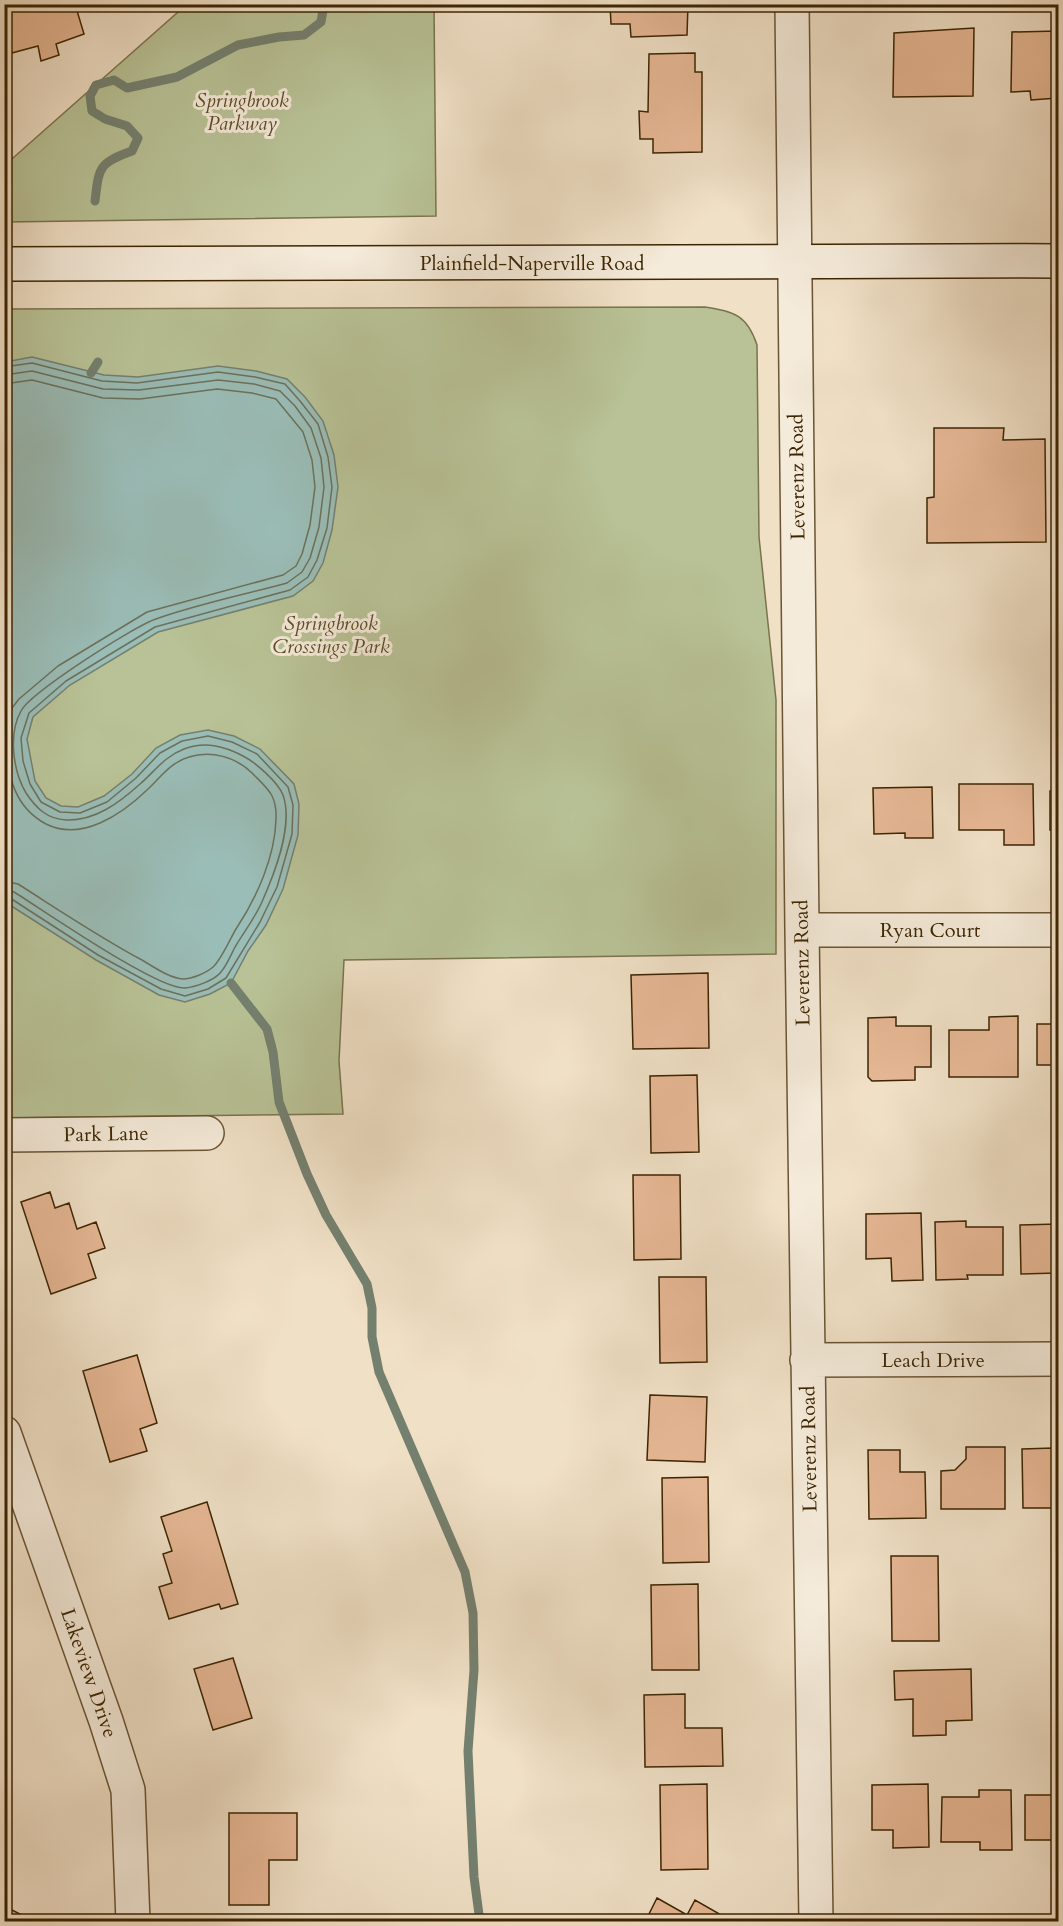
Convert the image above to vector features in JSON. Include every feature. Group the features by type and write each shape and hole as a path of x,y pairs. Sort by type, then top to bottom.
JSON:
{"street":[{"name":"Leverenz Road","path":"792,4 807,1360 816,1922"},
{"name":"Plainfield-Naperville Road","path":"4,264 1059,261"},
{"name":"Ryan Court","path":"802,930 1059,930"},
{"name":"Park Lane","path":"4,1135 207,1133"},
{"name":"Leach Drive","path":"807,1360 1059,1359"},
{"name":"Lakeview Drive","path":"4,1433 112,1738 128,1790 133,1922"}],"green space":[{"name":"Springbrook Parkway","path":"186,5 434,5 436,216 5,222 5,165"},
{"name":"Springbrook Crossings Park","path":"705,307 732,313 744,321 757,345 759,537 776,700 776,954 344,960 339,1061 343,1114 5,1118 4,309"}],"water":[{"path":"32,357 104,375 138,377 218,366 256,371 287,379 305,397 323,421 334,455 338,487 332,530 323,563 313,581 293,596 158,632 70,685 33,717 27,739 35,781 46,798 61,806 78,807 104,796 132,774 156,748 180,735 208,730 234,736 260,749 294,784 299,804 298,835 283,889 266,925 248,951 231,983 210,994 185,1002 159,995 96,960 5,902 5,362"}],"building":[{"path":"4,4 75,4 84,34 56,44 59,55 41,61 38,46 8,54 4,35"},
{"path":"610,4 688,4 687,35 631,37 630,24 611,24"},
{"path":"974,28 973,96 893,97 894,33"},
{"path":"1058,31 1058,98 1031,100 1030,91 1011,92 1012,32"},
{"path":"695,53 695,72 702,72 702,152 653,153 653,139 640,139 639,111 648,112 649,54"},
{"path":"934,428 1004,428 1003,440 1045,439 1046,542 927,543 927,498 934,497"},
{"path":"959,784 1033,784 1034,845 1004,845 1004,830 959,830"},
{"path":"932,787 933,838 905,838 905,833 874,834 873,788"},
{"path":"1050,791 1058,791 1058,830 1050,830"},
{"path":"708,973 709,1048 633,1049 631,975"},
{"path":"1018,1016 1018,1077 949,1077 949,1030 989,1030 989,1017"},
{"path":"896,1017 896,1026 931,1026 931,1067 915,1067 915,1080 872,1081 868,1077 868,1018"},
{"path":"1037,1024 1058,1024 1058,1078 1054,1078 1054,1065 1037,1065"},
{"path":"697,1075 699,1152 651,1153 650,1076"},
{"path":"633,1175 680,1175 681,1259 634,1260"},
{"path":"50,1192 55,1208 69,1203 77,1229 96,1222 105,1248 88,1254 96,1278 51,1294 21,1202"},
{"path":"921,1213 923,1280 892,1281 891,1258 866,1259 866,1214"},
{"path":"966,1221 966,1227 1003,1227 1003,1275 967,1275 968,1279 936,1280 935,1222"},
{"path":"1058,1224 1058,1278 1057,1273 1021,1274 1020,1225"},
{"path":"659,1277 706,1277 707,1362 660,1363"},
{"path":"137,1355 157,1423 140,1429 147,1451 110,1462 83,1371"},
{"path":"650,1395 707,1397 705,1462 647,1460"},
{"path":"966,1447 1005,1447 1005,1509 941,1509 941,1471 955,1470 966,1459"},
{"path":"1053,1448 1053,1455 1058,1455 1058,1502 1053,1502 1054,1508 1023,1508 1022,1449"},
{"path":"868,1450 900,1450 900,1472 925,1472 926,1518 869,1519"},
{"path":"708,1477 709,1562 663,1563 662,1478"},
{"path":"207,1502 238,1604 221,1609 219,1604 169,1619 159,1587 172,1583 163,1554 172,1551 161,1517"},
{"path":"891,1556 938,1556 939,1641 892,1641"},
{"path":"698,1584 699,1670 652,1670 651,1585"},
{"path":"233,1658 252,1718 213,1730 194,1669"},
{"path":"971,1669 972,1720 946,1721 946,1735 913,1736 913,1699 895,1700 894,1671"},
{"path":"685,1694 685,1728 722,1728 723,1766 645,1767 644,1695"},
{"path":"707,1784 708,1869 661,1870 660,1785"},
{"path":"928,1784 929,1847 893,1848 893,1830 872,1830 872,1785"},
{"path":"979,1790 1011,1790 1012,1850 980,1850 980,1842 941,1842 942,1797 979,1797"},
{"path":"1025,1795 1058,1795 1058,1840 1025,1840"},
{"path":"229,1813 297,1813 297,1860 269,1860 269,1905 229,1905"},
{"path":"657,1898 687,1915 695,1900 723,1916 720,1922 645,1922"},
{"path":"4,1906 22,1915 18,1922 4,1922"}],"waterway":[{"path":"95,201 102,168 112,159 132,151 138,138 127,126 105,119 92,111 90,96 96,85 114,80 127,88 177,77 238,45 304,35 321,22 324,4"},
{"path":"91,373 98,362"},
{"path":"231,983 267,1029 273,1052 279,1102 326,1215 367,1284 372,1308 372,1337 379,1372 465,1572 473,1613 474,1670 468,1751 474,1877 480,1922"}]}
